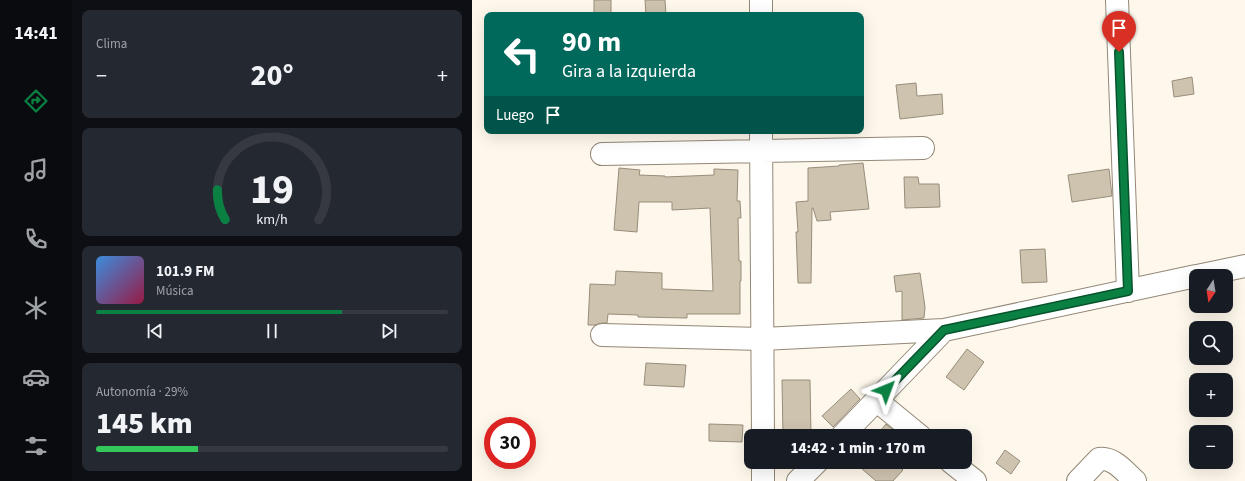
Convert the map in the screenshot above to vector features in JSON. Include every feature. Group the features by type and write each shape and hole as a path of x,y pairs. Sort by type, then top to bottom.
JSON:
{"street":[{"path":"760,0 761,12"},
{"path":"1117,0 1128,291"},
{"path":"602,154 761,141 923,148"},
{"path":"761,141 763,429"},
{"path":"1231,269 1245,266"},
{"path":"602,335 762,339 944,330 1189,278"},
{"path":"849,429 944,330"},
{"path":"876,400 911,429"},
{"path":"1078,481 1099,459 1104,458 1111,460 1135,481"},
{"path":"763,469 763,481"},
{"path":"798,481 810,469"},
{"path":"960,469 975,481"}],"building":[{"path":"594,0 611,0 611,12 594,12"},
{"path":"645,0 665,0 666,12 646,12"},
{"path":"1192,77 1194,94 1174,97 1172,81"},
{"path":"916,83 917,96 942,94 943,114 900,119 896,85"},
{"path":"863,163 869,209 830,212 831,220 817,221 812,208 811,283 798,283 796,232 798,232 796,202 808,201 808,168"},
{"path":"619,168 640,170 639,175 665,177 714,175 714,169 738,170 737,201 740,201 741,218 738,218 739,261 741,261 740,314 687,314 687,318 638,317 638,315 608,314 607,323 588,325 590,284 615,285 616,271 662,273 662,289 713,291 710,208 672,210 672,202 639,202 637,232 614,230"},
{"path":"1109,169 1112,196 1072,202 1068,175"},
{"path":"904,177 918,177 919,184 939,184 940,207 905,208"},
{"path":"1045,249 1047,282 1022,283 1020,250"},
{"path":"920,273 925,307 924,318 902,320 902,291 896,292 894,276"},
{"path":"967,349 984,362 964,390 946,377"},
{"path":"646,363 686,365 684,387 644,385"},
{"path":"782,380 810,380 811,429 783,429"},
{"path":"851,389 860,399 833,427 822,416"},
{"path":"709,424 743,425 742,442 709,441"},
{"path":"886,424 892,429 882,429"},
{"path":"1005,450 1020,461 1011,474 996,463"},
{"path":"862,469 903,470 893,481 876,481"}],"route":[{"path":"886,390 944,330 1128,291 1119,52"}]}
